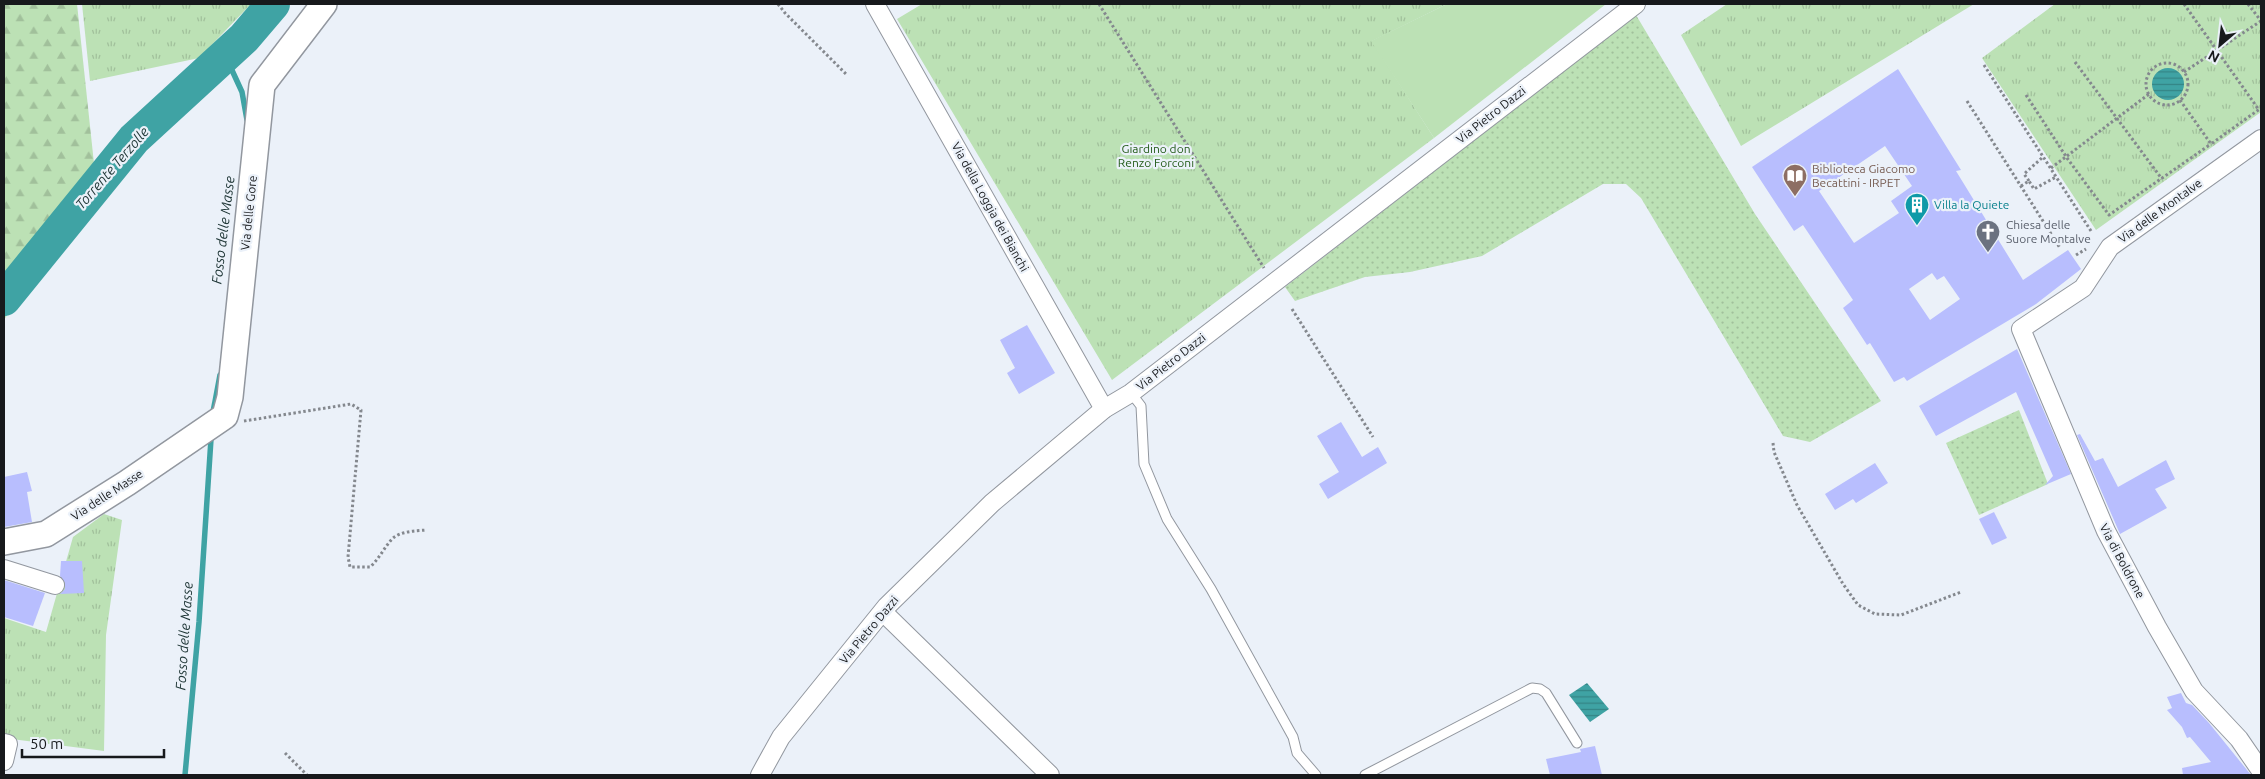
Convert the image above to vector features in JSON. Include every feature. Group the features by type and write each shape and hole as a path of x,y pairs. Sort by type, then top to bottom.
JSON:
{"street":[{"name":"Via delle Gore","path":"216,422 230,397 262,85 324,4"},
{"name":"Via della Loggia dei Bianchi","path":"875,4 1104,410"},
{"name":"Via Pietro Dazzi","path":"761,775 781,737 883,612 992,503 1104,410 1131,393 1636,4"},
{"name":"Via delle Montalve","path":"2021,329 2083,288 2110,247 2261,138"},
{"name":"Via di Boldrone","path":"2021,329 2106,532 2157,627 2194,691 2239,739 2261,771"},
{"name":"Via delle Masse","path":"4,542 46,534 216,422"},
{"path":"4,569 55,585"},
{"path":"883,612 1050,775"},
{"path":"4,743 8,744 4,761"}],"lane":[{"path":"1131,393 1141,406 1144,464 1167,519 1225,615 1293,737 1297,753 1316,775"},
{"path":"1365,775 1532,688 1540,689 1546,693 1577,742"}],"path":[{"path":"778,4 784,13 847,75"},
{"path":"1099,4 1268,274 1276,282"},
{"path":"2026,95 2067,158 2109,215 2260,109 2184,4"},
{"path":"2184,72 2261,21 2248,4"},
{"path":"2075,62 2162,179"},
{"path":"2173,64 2184,72 2188,85 2187,92 2180,100 2172,105 2165,105 2153,99 2149,94 2147,87 2149,74 2159,65 2173,64"},
{"path":"1984,65 2091,231"},
{"path":"2051,168 2067,158 2149,94"},
{"path":"2180,100 2211,144"},
{"path":"1968,101 2060,248"},
{"path":"2043,157 2024,174 2034,189 2056,176"},
{"path":"2021,186 2029,181"},
{"path":"1292,309 1372,436"},
{"path":"216,422 249,422 351,404 360,410 361,419 348,557 350,567 370,567 378,560 393,538 406,533 426,530"},
{"path":"1773,443 1774,452 1797,505 1843,584 1858,605 1875,614 1900,615 1962,592"},
{"path":"285,753 307,775"}],"green space":[{"path":"4,4 77,4 95,173 4,320"},
{"path":"82,4 251,4 199,58 90,81"},
{"name":"Giardino don Renzo Forconi","path":"922,4 1447,4 1372,41 1434,138 1112,380 897,19"},
{"path":"1447,4 1606,4 1434,138 1371,41"},
{"path":"1727,4 1974,4 1741,146 1681,35"},
{"path":"2055,4 2261,4 2261,112 2096,230 1982,58"},
{"path":"1636,15 1755,214 1881,401 1810,442 1783,436 1641,198 1626,184 1603,184 1482,256 1410,272 1365,277 1295,301 1285,287"},
{"path":"2019,410 2048,484 1979,515 1946,443"},
{"path":"104,514 122,520 106,635 104,751 4,738 4,618 46,632 73,537"}],"water":[{"path":"2168,68 2179,73 2184,84 2179,95 2168,100 2157,95 2152,84 2157,73"},
{"path":"1587,683 1609,709 1590,722 1569,695"}],"building":[{"name":"Villa la Quiete","path":"1898,69 1961,170 1956,171 2023,280 2068,250 2081,269 2036,304 1907,381 1904,377 1894,382 1870,343 1867,345 1843,308 1853,300 1803,225 1794,231 1752,167","holes":["1885,146 1912,186 1891,201 1899,213 1854,243 1819,191","1932,273 1937,280 1944,276 1960,299 1930,320 1909,289"]},
{"path":"1027,325 1055,373 1019,394 1007,373 1015,368 1000,340"},
{"path":"2017,349 2071,474 2045,485 2053,476 2016,392 1936,436 1919,406"},
{"path":"1341,422 1362,457 1378,447 1387,463 1328,499 1319,484 1339,472 1317,436"},
{"path":"2080,434 2095,461 2103,458 2118,487 2166,460 2175,479 2155,489 2167,508 2120,534 2077,435"},
{"path":"1875,463 1888,483 1856,503 1853,499 1835,510 1825,494"},
{"path":"27,472 32,491 27,492 32,522 4,527 4,477"},
{"path":"1994,512 2007,538 1992,545 1979,519"},
{"path":"61,561 82,561 84,593 60,594 65,589 65,583 60,576"},
{"path":"4,580 45,593 33,626 4,617"},
{"path":"2181,693 2186,703 2192,705 2209,723 2251,775 2183,775 2182,768 2211,762 2190,737 2187,738 2182,727 2167,710 2172,708 2167,697"},
{"path":"1595,746 1602,775 1550,775 1546,759 1581,752 1580,749"}],"waterway":[{"name":"Torrente Terzolle","path":"4,299 134,139 244,38 273,4"},
{"name":"Fosso delle Masse","path":"225,55 242,92 247,120"},
{"name":"Fosso delle Masse","path":"213,412 220,375"},
{"name":"Fosso delle Masse","path":"185,775 199,622 211,439"}],"place":[{"name":"Biblioteca Giacomo Becattini - IRPET","path":"1795,197"},
{"name":"Villa la Quiete","path":"1917,226"},
{"name":"Chiesa delle Suore Montalve","path":"1988,253"}]}
